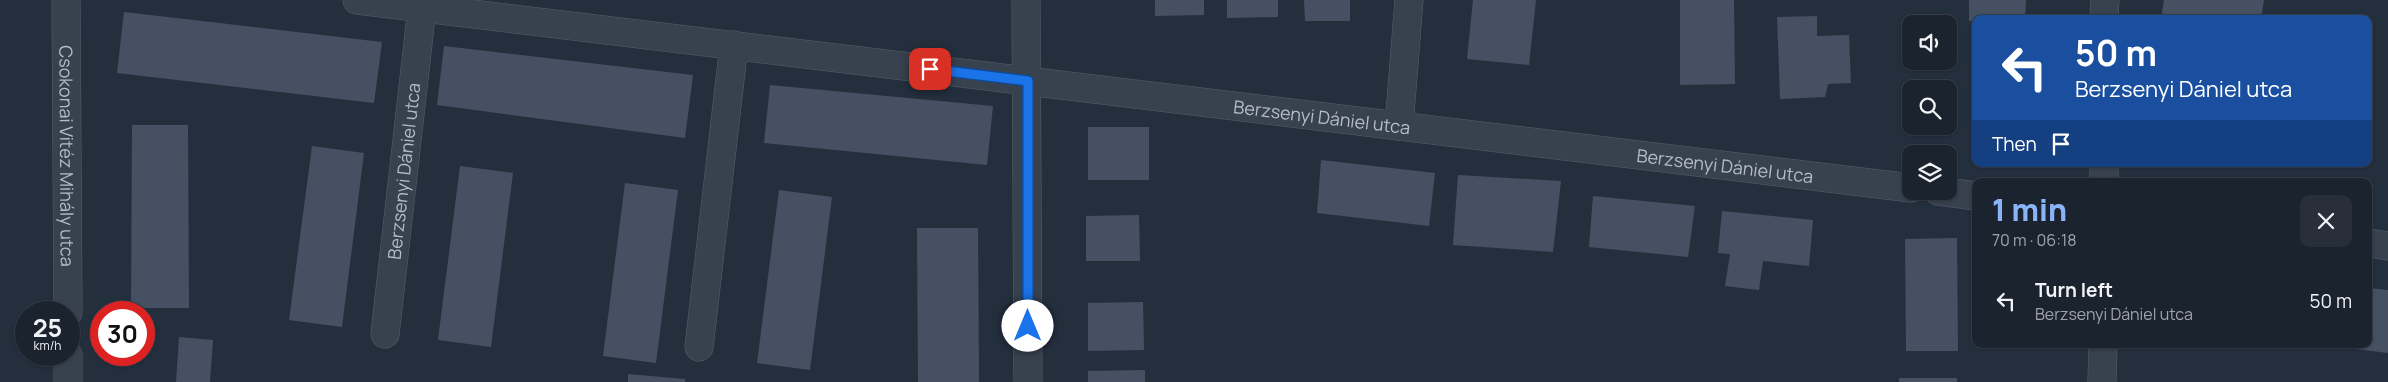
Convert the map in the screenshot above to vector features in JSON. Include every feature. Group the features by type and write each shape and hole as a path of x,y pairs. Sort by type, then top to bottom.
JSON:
{"street":[{"name":"Csokonai Vitéz Mihály utca","path":"66,0 68,301"},
{"name":"Berzsenyi Dániel utca","path":"357,0 1902,187"},
{"path":"1026,0 1028,81 1028,382"},
{"path":"1399,126 1409,0"},
{"path":"2104,0 2104,15"},
{"name":"Berzsenyi Dániel utca","path":"385,334 422,8"},
{"path":"698,347 734,45"},
{"path":"1957,194 1972,195"},
{"path":"2372,243 2388,246"},
{"path":"2102,348 2102,382"},
{"path":"68,366 68,382"}],"building":[{"path":"1155,0 1204,0 1204,15 1155,16"},
{"path":"1227,0 1278,0 1278,17 1227,18"},
{"path":"1304,0 1350,0 1350,21 1305,21"},
{"path":"1473,0 1536,0 1529,65 1467,59"},
{"path":"1680,0 1734,0 1735,84 1680,85"},
{"path":"1969,0 2026,0 2025,15 1972,15 1972,21 1969,21"},
{"path":"2164,0 2264,0 2262,15 2162,15"},
{"path":"124,12 382,42 374,103 117,73"},
{"path":"1817,16 1817,36 1849,35 1851,83 1828,84 1825,97 1780,99 1777,17"},
{"path":"444,46 693,75 685,138 437,105"},
{"path":"770,85 993,106 987,165 764,143"},
{"path":"132,125 188,125 189,308 155,308 155,301 131,301"},
{"path":"1088,127 1149,127 1149,180 1088,180"},
{"path":"312,146 364,153 342,327 289,320"},
{"path":"1321,160 1435,173 1429,226 1317,213"},
{"path":"460,166 513,173 491,347 438,340"},
{"path":"1458,175 1561,181 1553,252 1453,245"},
{"path":"625,183 678,190 656,363 603,356"},
{"path":"779,190 832,197 810,370 757,363"},
{"path":"1593,196 1695,206 1688,257 1589,247"},
{"path":"1722,211 1813,220 1809,266 1763,261 1759,290 1725,286 1730,254 1718,253"},
{"path":"1139,215 1140,261 1086,261 1086,216"},
{"path":"917,228 978,228 979,382 918,382"},
{"path":"1957,238 1958,351 1906,351 1905,239"},
{"path":"2372,288 2388,290 2388,353 2347,348 2372,348"},
{"path":"1143,302 1144,350 1088,351 1088,303"},
{"path":"179,337 213,340 210,382 176,382"},
{"path":"1145,370 1145,382 1088,382 1088,371"},
{"path":"628,374 685,379 685,382 628,382"},
{"path":"1899,378 1957,378 1957,382 1899,382"}],"route":[{"path":"930,69 1028,81 1028,326"}]}
